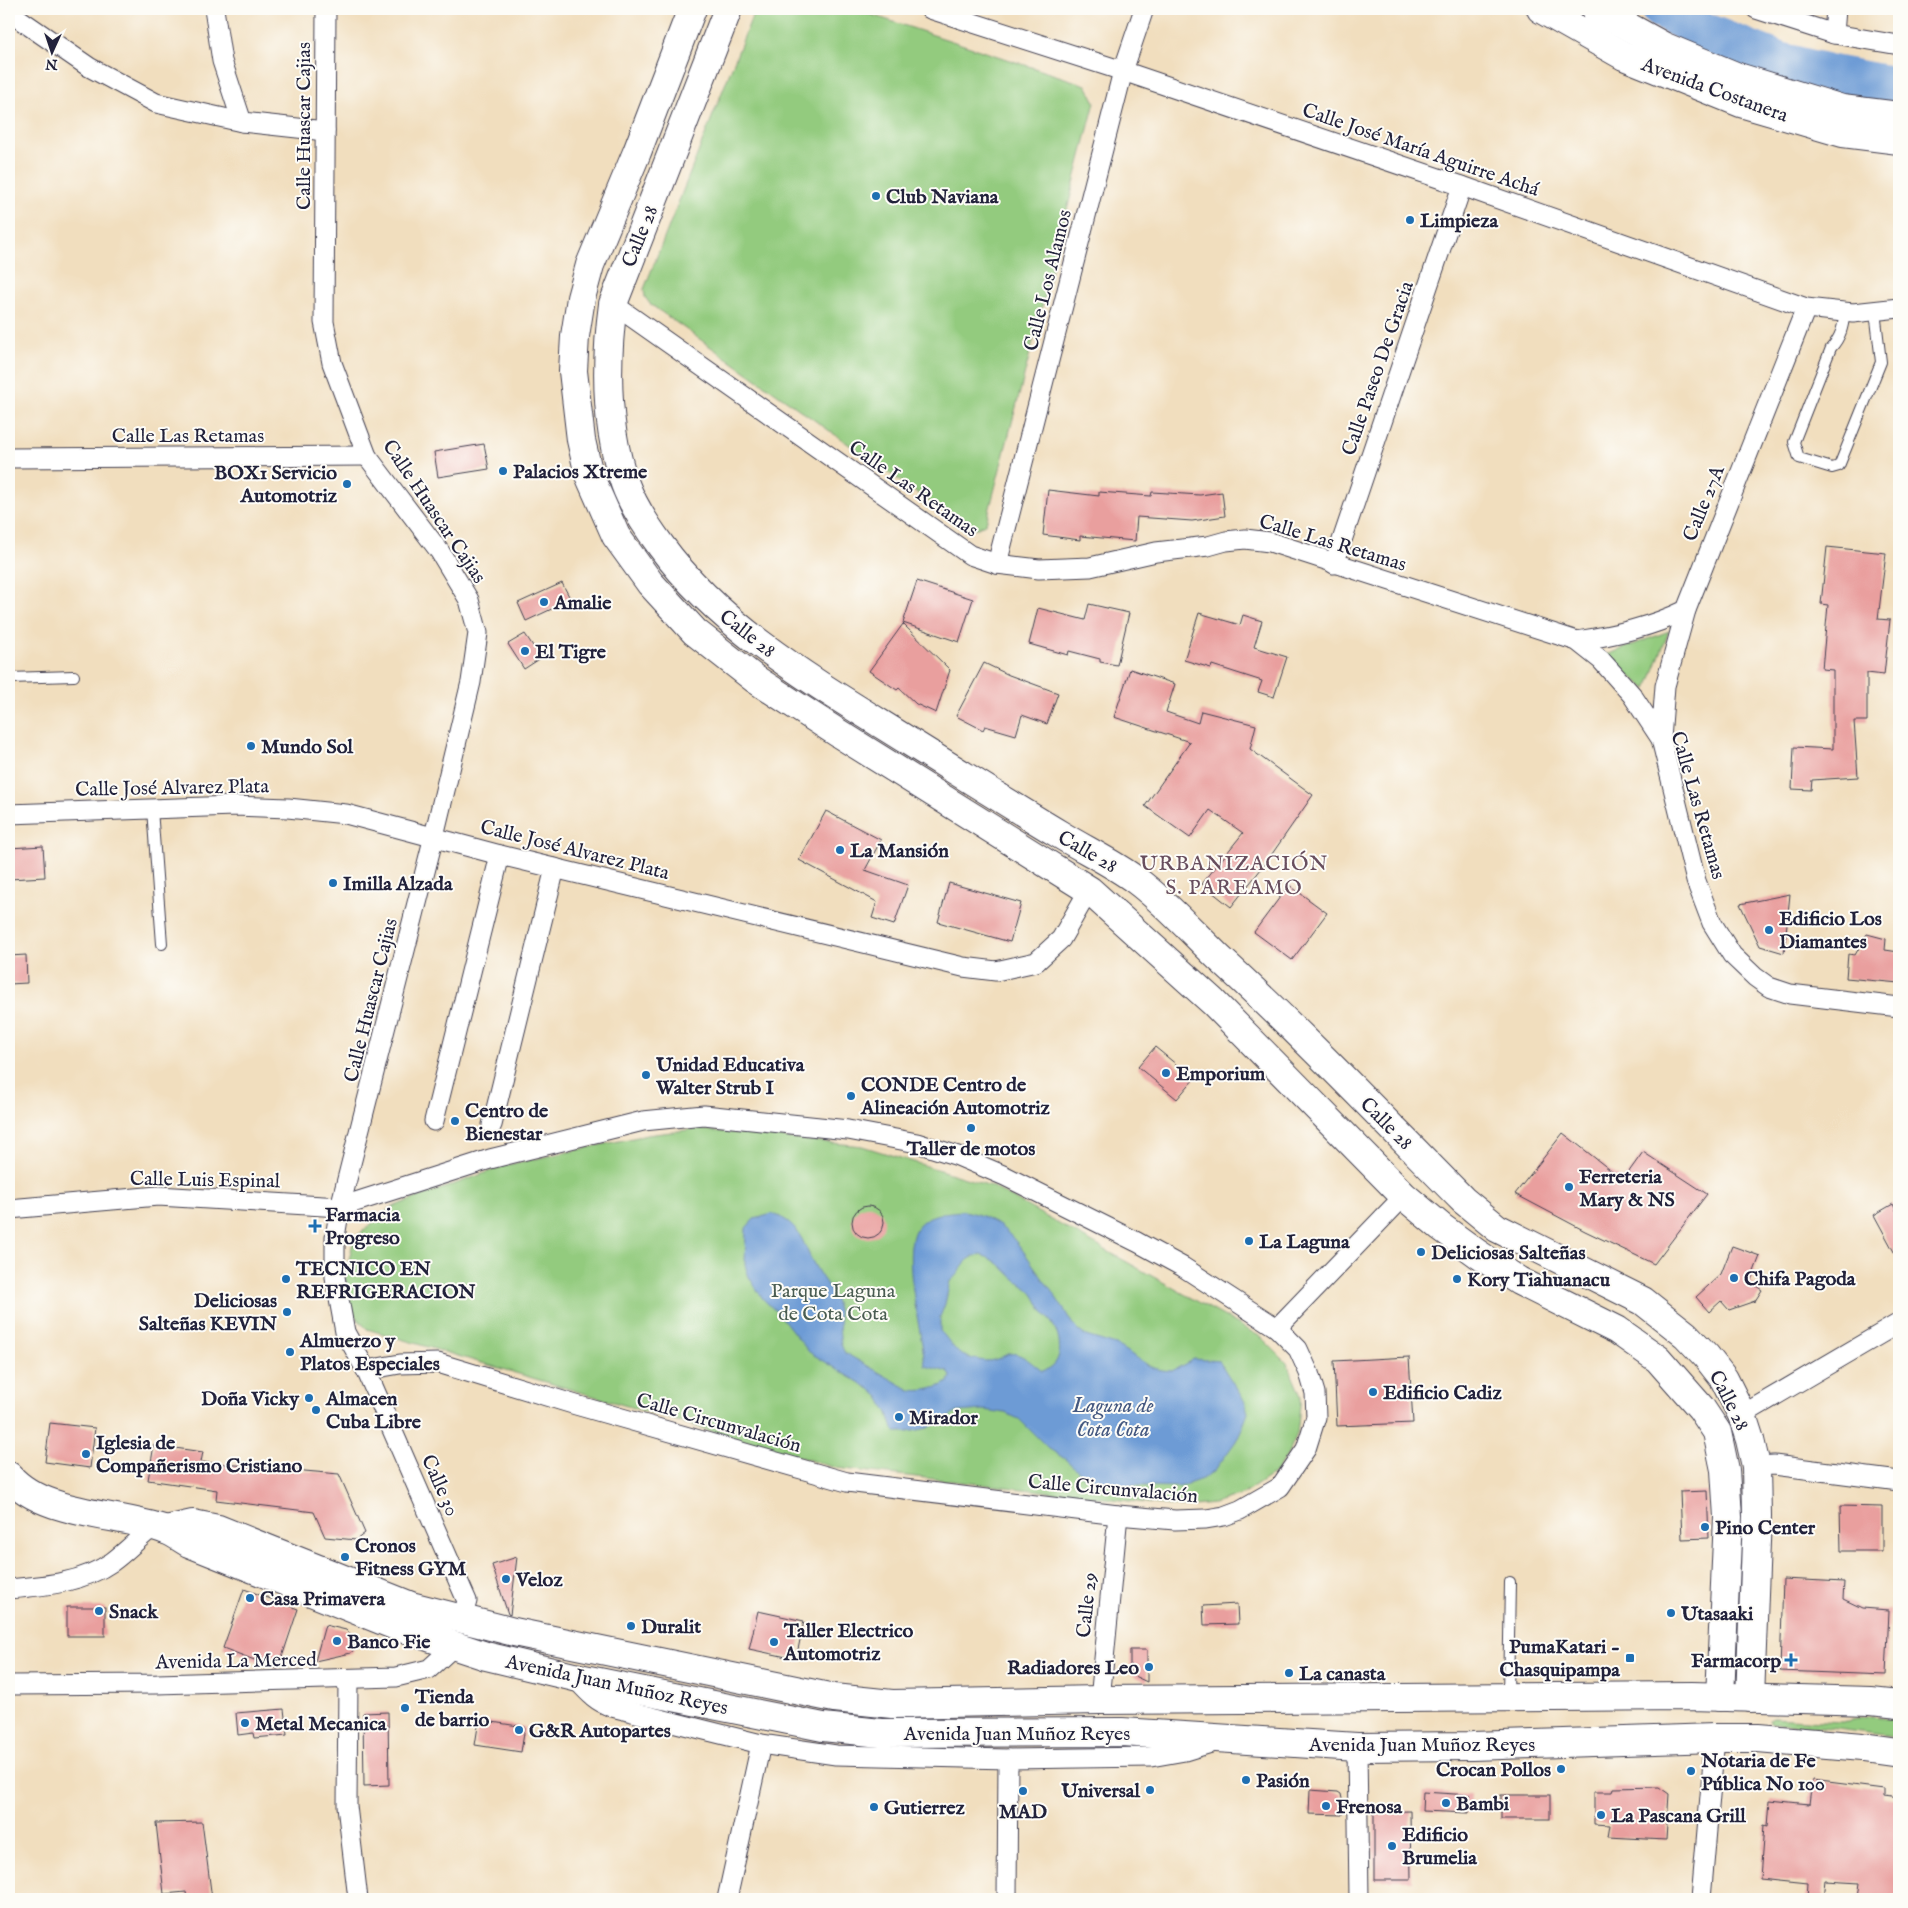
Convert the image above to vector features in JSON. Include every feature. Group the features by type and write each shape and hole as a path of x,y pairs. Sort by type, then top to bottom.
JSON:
{"main road":[{"name":"Calle 28","path":"692,9 638,152 590,265 581,298 575,336 573,371 581,440 589,475 616,536 650,583 696,632 755,679 1089,890 1213,1002 1404,1196 1442,1227 1519,1281 1617,1330 1658,1359 1701,1408 1718,1432 1725,1470 1728,1517 1720,1697 1715,1738"},
{"name":"Calle 28","path":"728,9 613,304 608,340 607,370 613,442 626,486 646,526 673,562 720,612 781,658 855,708 1139,882 1266,1001 1463,1200 1497,1228 1643,1301 1686,1335 1706,1356 1724,1379 1742,1415 1756,1466 1757,1516 1750,1698"},
{"name":"Avenida Costanera","path":"1540,9 1624,56 1741,103 1843,134 1899,140"},
{"name":"Avenida Costanera","path":"1596,9 1663,46 1738,77 1842,109 1899,116"},
{"path":"638,152 668,164"},
{"path":"581,298 613,304"},
{"path":"650,583 673,562"},
{"path":"838,733 855,708"},
{"path":"1089,890 1107,861"},
{"path":"1442,1227 1463,1200"},
{"path":"1718,1432 1742,1415"},
{"path":"1725,1470 1756,1466"},
{"name":"Avenida Juan Muñoz Reyes","path":"9,1476 15,1483 51,1504 159,1529 400,1628 486,1656 574,1677 823,1727 881,1733 1122,1732 1220,1740 1356,1747 1472,1746 1715,1738 1782,1739 1899,1752"},
{"name":"Avenida Juan Muñoz Reyes","path":"159,1529 193,1524 218,1529 411,1606 645,1660 834,1698 892,1704 1100,1700 1508,1697 1750,1698"},
{"path":"454,1646 462,1619"},
{"path":"1715,1738 1739,1720 1750,1698 1870,1701 1899,1704"}],"street":[{"path":"214,9 222,61 242,122"},
{"name":"Calle Huascar Cajias","path":"326,9 324,322 332,363 367,456 440,552 469,600 478,633 471,682 434,836 340,1206"},
{"name":"Calle José María Aguirre Achá","path":"930,9 1123,71 1462,186 1806,308 1845,312 1899,308"},
{"name":"Calle Los Alamos","path":"997,564 1123,71 1144,9"},
{"path":"1756,9 1834,34 1899,45"},
{"path":"1834,34 1836,9"},
{"path":"9,12 90,67 156,103 242,122 325,131"},
{"name":"Calle Paseo De Gracia","path":"1334,564 1462,186"},
{"name":"Calle Las Retamas","path":"613,304 970,555 997,564 1039,569 1090,567 1156,552 1245,539 1270,542 1577,641 1601,660 1632,695 1661,739 1696,881 1712,923 1732,955 1755,977 1769,987 1790,994 1899,1007"},
{"name":"Calle 27A","path":"1661,739 1665,686 1686,610 1806,308"},
{"name":"Calle Las Retamas","path":"9,458 367,456"},
{"path":"1577,641 1634,630 1686,610"},
{"name":"Calle José Alvarez Plata","path":"9,814 234,806 288,808 346,814 500,855 963,967 996,971 1036,962 1061,939 1089,890"},
{"path":"434,1121 500,855"},
{"path":"492,1125 555,868"},
{"name":"Calle Circunvalación","path":"340,1206 490,1159 643,1121 704,1115 848,1130 917,1143 958,1156 1005,1176 1136,1242 1183,1267 1277,1328 1298,1349 1309,1373 1315,1393 1316,1418 1306,1449 1280,1487 1240,1510 1224,1516 1206,1519 1175,1520 1118,1515 847,1482 576,1405 438,1363 400,1364 366,1370"},
{"name":"Calle Luis Espinal","path":"9,1209 158,1196 340,1206"},
{"path":"1277,1328 1404,1196"},
{"path":"340,1206 335,1237 335,1277 345,1332 366,1370"},
{"path":"1742,1415 1899,1323"},
{"name":"Calle 30","path":"366,1370 467,1601 462,1619"},
{"path":"1756,1466 1774,1465 1899,1481"},
{"name":"Calle 29","path":"1100,1700 1118,1515"},
{"path":"9,1589 66,1582 92,1572 111,1563 159,1529"},
{"name":"Avenida La Merced","path":"9,1685 157,1684 396,1677 429,1669 454,1646"},
{"path":"574,1677 601,1704 761,1744 836,1756 1008,1760 1151,1757 1185,1751 1220,1740"},
{"path":"348,1679 347,1806 358,1899"},
{"path":"1700,1899 1715,1738"},
{"path":"727,1899 761,1744"},
{"path":"1356,1747 1359,1899"},
{"path":"1006,1899 1008,1760"}],"lane":[{"path":"1845,312 1843,329 1839,339 1831,348 1794,442 1799,458 1832,468 1839,466 1881,362 1876,311"},
{"path":"9,678 74,676"},
{"path":"152,809 162,944"},
{"path":"1508,1697 1510,1582"}],"green space":[{"name":"Club Naviana","path":"755,9 854,9 1086,85 1095,102 986,523 978,528 967,528 650,304 645,297 644,289"},
{"path":"1669,631 1647,689 1604,656"},
{"name":"Parque Laguna de Cota Cota","path":"695,1129 862,1146 991,1186 1261,1337 1287,1363 1301,1396 1297,1434 1288,1454 1276,1472 1242,1495 1214,1504 1183,1507 836,1468 367,1329 353,1314 345,1277 354,1238 392,1207 507,1165 647,1135"},
{"path":"1872,1716 1899,1719 1899,1737 1822,1727 1771,1724 1769,1720 1772,1718 1842,1722"}],"water":[{"name":"Laguna de Cota Cota","path":"964,1211 989,1219 999,1225 1016,1241 1072,1323 1086,1336 1116,1345 1153,1368 1162,1370 1172,1371 1194,1359 1219,1361 1245,1402 1248,1413 1236,1441 1215,1470 1202,1479 1179,1487 1118,1485 1084,1476 1065,1459 1048,1448 1019,1419 1005,1413 983,1410 958,1412 928,1428 896,1432 879,1397 870,1389 809,1352 779,1314 763,1299 749,1277 745,1265 746,1228 754,1219 772,1214 786,1220 800,1235 818,1272 834,1298 839,1316 841,1343 845,1353 910,1390 930,1389 949,1382 951,1376 948,1372 925,1366 911,1274 910,1255 912,1239 917,1227 932,1216","holes":["980,1255 992,1259 999,1264 1031,1292 1052,1323 1058,1337 1059,1351 1055,1364 1049,1368 1042,1371 1016,1354 1007,1354 990,1361 967,1357 960,1354 940,1331 940,1317 950,1281 969,1259"]}],"building":[{"path":"484,444 489,469 438,477 434,452"},
{"path":"1048,490 1099,496 1099,492 1151,496 1152,492 1200,495 1222,492 1225,516 1192,521 1137,517 1135,541 1080,536 1080,540 1043,535"},
{"path":"1827,547 1886,553 1878,619 1890,620 1884,675 1867,673 1867,721 1854,721 1858,777 1812,780 1811,790 1792,789 1794,747 1833,749 1833,670 1822,669 1828,605 1821,604"},
{"path":"917,581 973,599 959,642 903,623"},
{"name":"Amalie","path":"562,583 571,600 526,621 518,603"},
{"path":"1089,604 1129,613 1117,665 1100,662 1100,659 1069,651 1068,655 1029,644 1038,608 1085,620"},
{"path":"1199,613 1240,625 1243,615 1262,621 1254,647 1287,657 1274,697 1258,692 1262,681 1212,665 1211,668 1184,660"},
{"path":"903,624 950,670 936,713 916,704 899,688 897,690 869,671"},
{"name":"El Tigre","path":"525,634 541,658 524,669 508,644"},
{"path":"984,663 1009,675 1058,693 1047,724 1022,715 1016,735 985,726 983,730 956,716"},
{"path":"1130,669 1175,684 1166,712 1198,723 1201,711 1256,725 1250,749 1313,795 1265,864 1231,907 1202,884 1243,833 1210,810 1190,838 1145,806 1190,742 1114,717"},
{"name":"La Mansión","path":"826,811 881,840 865,870 908,885 894,925 872,918 877,902 799,860"},
{"path":"43,846 45,877 9,879 9,848"},
{"path":"949,883 1021,903 1010,942 938,922"},
{"path":"1289,885 1327,913 1292,960 1254,932"},
{"name":"Edificio Los Diamantes","path":"1790,894 1784,953 1760,946 1740,904"},
{"path":"1867,934 1886,939 1885,950 1899,952 1899,983 1846,978 1848,954 1855,955"},
{"path":"26,955 27,983 9,984 9,956"},
{"name":"Emporium","path":"1155,1047 1194,1079 1177,1099 1138,1067"},
{"path":"1563,1133 1623,1180 1643,1152 1707,1194 1654,1264 1585,1231 1515,1194"},
{"path":"1893,1204 1899,1216 1899,1261 1874,1215"},
{"path":"868,1206 880,1210 884,1222 880,1234 868,1238 856,1234 852,1222 856,1210"},
{"name":"Chifa Pagoda","path":"1732,1246 1760,1256 1750,1282 1762,1290 1755,1301 1729,1310 1721,1301 1709,1312 1696,1297 1721,1274"},
{"name":"Edificio Cadiz","path":"1409,1357 1413,1423 1337,1426 1334,1361"},
{"path":"50,1423 95,1428 90,1468 45,1462"},
{"path":"154,1445 203,1452 201,1462 339,1474 365,1533 356,1540 325,1537 314,1512 216,1500 217,1490 148,1480"},
{"path":"1707,1491 1709,1538 1682,1539 1680,1492"},
{"path":"1840,1506 1882,1507 1882,1551 1841,1551"},
{"name":"Veloz","path":"517,1557 510,1615 508,1614 492,1565"},
{"path":"1783,1579 1844,1582 1843,1599 1862,1608 1889,1610 1886,1675 1780,1671"},
{"path":"244,1589 298,1609 278,1669 223,1648"},
{"path":"1237,1604 1238,1624 1204,1625 1203,1606"},
{"path":"67,1607 105,1607 105,1636 67,1636"},
{"path":"758,1611 804,1621 796,1659 749,1649"},
{"name":"Banco Fie","path":"325,1625 346,1630 353,1638 354,1649 351,1653 315,1661"},
{"name":"Radiadores Leo","path":"1130,1650 1147,1650 1147,1682 1132,1675 1130,1670"},
{"path":"284,1709 287,1735 254,1738 253,1733 238,1735 236,1713"},
{"path":"388,1712 389,1785 364,1786 363,1713"},
{"path":"479,1720 525,1727 521,1752 475,1745"},
{"path":"1812,1780 1884,1789 1884,1797 1899,1799 1899,1899 1858,1899 1860,1882 1825,1880 1823,1898 1807,1898 1808,1883 1760,1878 1764,1826 1768,1827 1770,1800 1809,1804"},
{"path":"1659,1787 1669,1794 1666,1840 1608,1837 1610,1825 1594,1824 1594,1792 1613,1792 1614,1788"},
{"name":"Frenosa","path":"1310,1790 1338,1792 1341,1794 1342,1815 1309,1814"},
{"name":"Bambi","path":"1423,1792 1470,1795 1469,1813 1422,1811"},
{"path":"1501,1795 1550,1795 1550,1819 1501,1819"},
{"name":"Edificio Brumelia","path":"1410,1811 1411,1880 1374,1880 1374,1812"},
{"path":"202,1822 212,1899 187,1899 186,1892 164,1894 156,1823"}],"waterway":[{"path":"1660,9 1704,32 1781,62 1835,75 1899,87"}],"place":[{"name":"Club Naviana","path":"876,196"},
{"name":"Limpieza","path":"1410,220"},
{"name":"Palacios Xtreme","path":"503,471"},
{"name":"BOX1 Servicio Automotriz","path":"347,484"},
{"name":"Amalie","path":"544,602"},
{"name":"El Tigre","path":"525,651"},
{"name":"Mundo Sol","path":"251,746"},
{"name":"La Mansión","path":"840,850"},
{"name":"Imilla Alzada","path":"333,883"},
{"name":"Edificio Los Diamantes","path":"1769,930"},
{"name":"Emporium","path":"1166,1073"},
{"name":"Unidad Educativa Walter Strub I","path":"646,1075"},
{"name":"CONDE Centro de Alineación Automotriz","path":"851,1096"},
{"name":"Centro de Bienestar","path":"455,1121"},
{"name":"Taller de motos","path":"971,1128"},
{"name":"Ferreteria Mary & NS","path":"1569,1187"},
{"name":"Farmacia Progreso","path":"315,1226"},
{"name":"La Laguna","path":"1249,1241"},
{"name":"Deliciosas Salteñas","path":"1421,1252"},
{"name":"Chifa Pagoda","path":"1734,1278"},
{"name":"TECNICO EN REFRIGERACION","path":"286,1279"},
{"name":"Kory Tiahuanacu","path":"1457,1279"},
{"name":"Deliciosas Salteñas KEVIN","path":"287,1312"},
{"name":"Almuerzo y Platos Especiales","path":"290,1352"},
{"name":"Edificio Cadiz","path":"1373,1392"},
{"name":"Doña Vicky","path":"309,1398"},
{"name":"Almacen Cuba Libre","path":"316,1410"},
{"name":"Mirador","path":"899,1417"},
{"name":"Iglesia de Compañerismo Cristiano","path":"86,1454"},
{"name":"Pino Center","path":"1705,1527"},
{"name":"Cronos Fitness GYM","path":"345,1557"},
{"name":"Veloz","path":"506,1579"},
{"name":"Casa Primavera","path":"250,1598"},
{"name":"Snack","path":"99,1611"},
{"name":"Utasaaki","path":"1671,1613"},
{"name":"Duralit","path":"631,1626"},
{"name":"Banco Fie","path":"337,1641"},
{"name":"Taller Electrico Automotriz","path":"774,1642"},
{"name":"PumaKatari - Chasquipampa","path":"1630,1658"},
{"name":"Farmacorp","path":"1791,1660"},
{"name":"Radiadores Leo","path":"1149,1667"},
{"name":"La canasta","path":"1289,1673"},
{"name":"Tienda de barrio","path":"405,1708"},
{"name":"Metal Mecanica","path":"245,1723"},
{"name":"G&R Autopartes","path":"519,1730"},
{"name":"Crocan Pollos","path":"1561,1769"},
{"name":"Notaria de Fe Pública No 100","path":"1691,1771"},
{"name":"Pasión","path":"1246,1780"},
{"name":"Universal","path":"1150,1790"},
{"name":"MAD","path":"1023,1791"},
{"name":"Bambi","path":"1446,1803"},
{"name":"Frenosa","path":"1326,1806"},
{"name":"Gutierrez","path":"874,1807"},
{"name":"La Pascana Grill","path":"1601,1815"},
{"name":"Edificio Brumelia","path":"1392,1846"}],"district":[{"name":"URBANIZACIÓN S. PAREAMO","path":"1234,875"}]}
